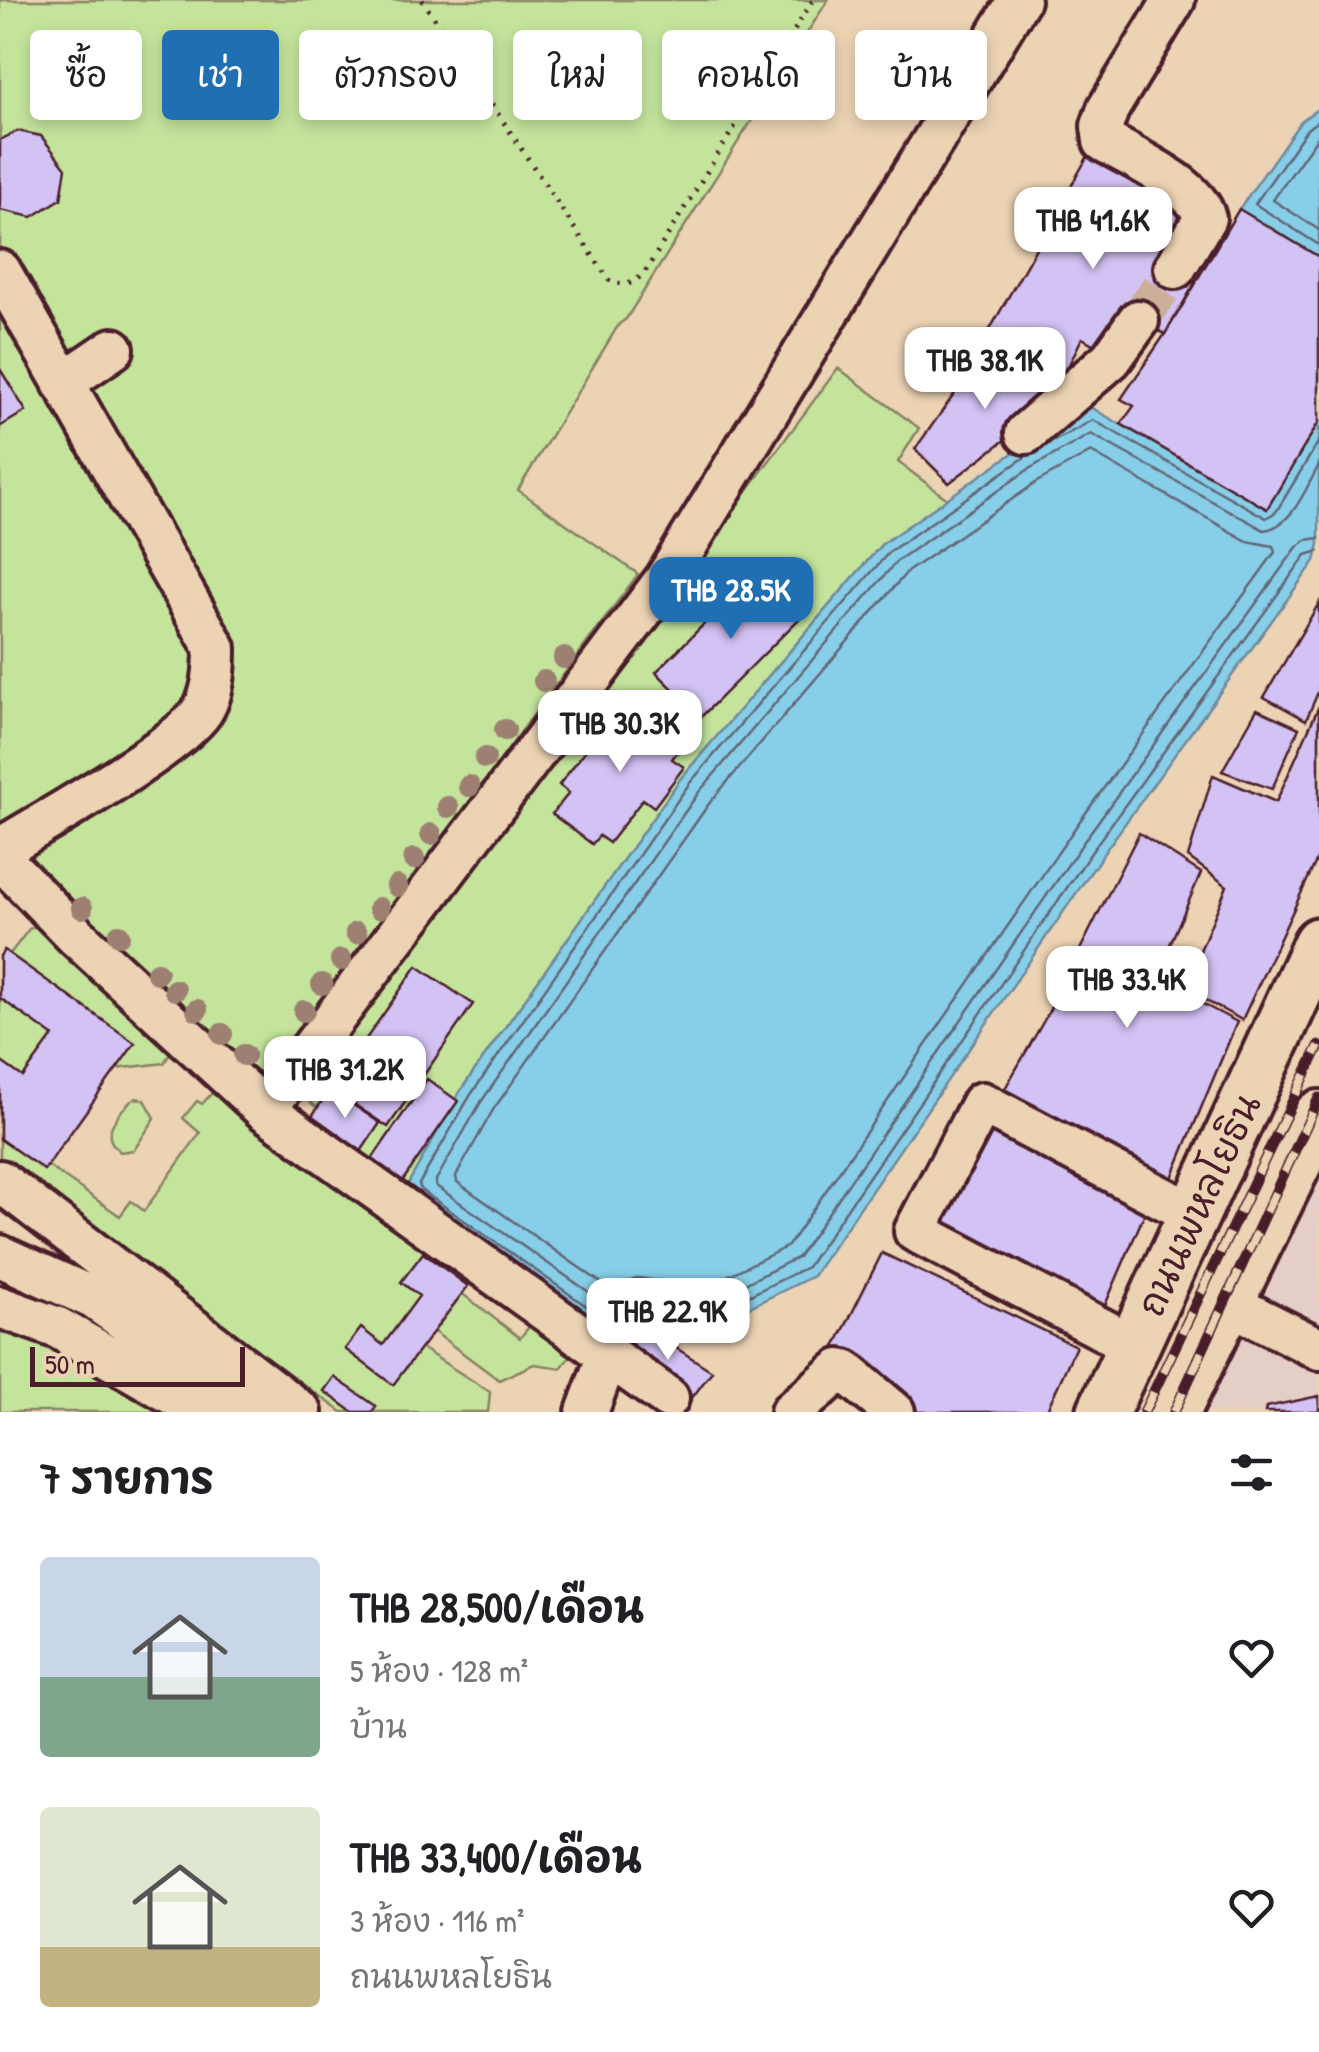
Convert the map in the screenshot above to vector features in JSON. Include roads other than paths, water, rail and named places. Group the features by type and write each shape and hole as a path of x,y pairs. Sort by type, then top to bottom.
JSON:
{"main road":[{"name":"ถนนพหลโยธิน","path":"1102,1412 1319,943"},
{"name":"ถนนพหลโยธิน","path":"1174,1412 1319,1116"},
{"path":"1167,1276 1226,1302"}],"street":[{"path":"264,1110 666,579 1019,0"},
{"path":"1174,0 1108,109 1102,126 1104,141 1186,190 1202,206 1205,218 1175,268"},
{"path":"0,849 192,725 204,708 215,675 215,648 3,284"},
{"path":"1026,434 1110,359 1138,320"},
{"path":"63,384 113,349"},
{"path":"0,858 76,936 264,1110 668,1398"},
{"path":"1134,1346 914,1230 982,1103 1195,1214"},
{"path":"0,1181 301,1412"},
{"path":"0,1256 93,1298 256,1412"},
{"path":"1226,1302 1319,1349"},
{"path":"0,1307 58,1328 204,1412"},
{"path":"586,1412 608,1355"},
{"path":"792,1412 840,1370 894,1412"}],"water":[{"path":"1319,108 1319,257 1239,209 1301,121"},
{"path":"1092,408 1266,508 1319,422 1319,544 1315,561 1108,847 813,1276 707,1328 640,1315 616,1339 404,1191 461,1090 681,778 882,544 1017,450"}],"tunnel":[{"path":"1138,321 1175,268"}],"railway":[{"path":"1144,1412 1319,1046"},
{"path":"1174,1412 1319,1098"}]}
